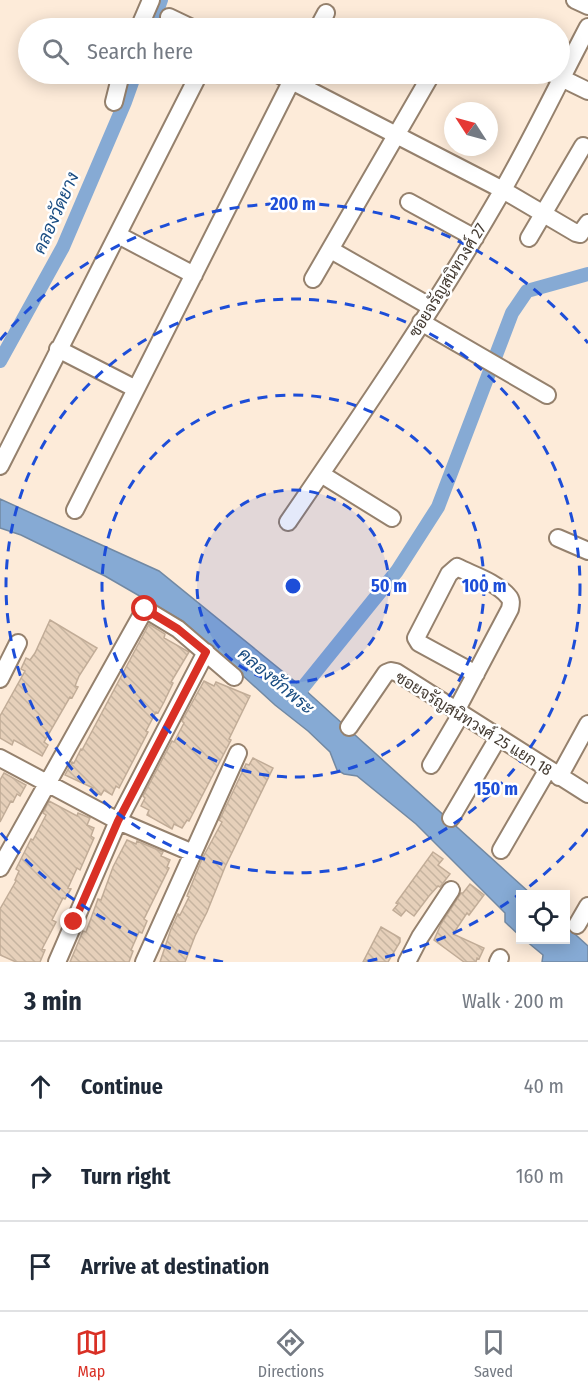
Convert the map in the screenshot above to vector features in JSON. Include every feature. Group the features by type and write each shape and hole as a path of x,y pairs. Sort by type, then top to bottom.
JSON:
{"street":[{"path":"143,18 151,0"},
{"path":"575,0 588,6"},
{"path":"323,18 326,13"},
{"name":"ซอยจรัญสนิทวงศ์ 27","path":"570,55 588,27"},
{"path":"570,82 588,91"},
{"path":"114,102 118,84"},
{"path":"0,466 194,84"},
{"path":"75,510 194,275 284,84"},
{"path":"302,84 394,135 503,190 576,233 580,234 588,223"},
{"path":"313,279 425,84"},
{"name":"ซอยจรัญสนิทวงศ์ 27","path":"288,522 475,238 503,190 553,84"},
{"path":"529,238 583,146"},
{"path":"409,201 475,238"},
{"path":"118,235 194,275"},
{"path":"331,250 431,307"},
{"path":"421,322 547,394"},
{"path":"58,349 136,389"},
{"path":"321,474 392,518"},
{"path":"558,538 588,551"},
{"path":"431,765 510,609 511,602 509,596 489,582 458,567 449,573 416,638 419,644 476,674"},
{"path":"0,868 145,609 178,629 234,677"},
{"path":"0,679 18,643"},
{"path":"57,962 118,821 206,652"},
{"name":"ซอยจรัญสนิทวงศ์ 25 แยก 18","path":"349,727 386,673 391,670 588,794"},
{"path":"501,850 588,724"},
{"path":"451,819 498,738"},
{"path":"144,962 238,753"},
{"path":"0,758 118,821 194,853"},
{"path":"407,962 420,937 451,890"},
{"path":"578,925 588,906"}],"water":[{"name":"คลองชักพระ","path":"0,499 159,571 303,688 527,890 516,890 516,932 505,922 505,913 416,824 357,776 344,774 337,770 330,752 183,621 105,576 21,535 0,528"},
{"path":"570,930 588,946 588,962 542,962 543,955 530,944 570,944"}],"building":[{"path":"50,620 97,648 79,676 75,686 78,687 72,698 70,697 44,742 48,745 42,756 14,740 12,745 0,738 0,716 25,671 21,669 26,658 30,660 35,653"},
{"path":"149,624 165,634 164,638 189,652 171,682 173,683 164,702 146,731 148,732 119,788 116,786 112,795 104,790 101,795 92,791 93,788 65,775 82,750"},
{"path":"204,681 214,686 216,682 250,696 229,739 231,740 189,821 187,820 182,828 174,824 172,829 147,815 149,810 141,806 145,798 143,796 172,741 174,742 184,723 182,721"},
{"path":"253,758 273,768 225,867 185,962 160,962 171,929 189,897 187,896 202,859 222,822 219,820 246,764 249,765"},
{"path":"4,773 26,785 20,796 17,794 13,802 11,801 0,822 0,780"},
{"path":"49,801 77,816 78,813 90,818 87,825 94,828 91,836 94,838 80,870 77,868 68,888 71,889 65,899 63,898 52,920 56,922 42,949 45,950 40,962 16,962 0,955 0,909 16,881 19,871 16,869 46,815 43,813"},
{"path":"127,840 136,844 137,841 163,852 161,856 170,860 167,867 169,868 144,919 147,921 142,933 139,932 131,950 133,951 129,962 70,962 83,931 86,932 98,899 101,900 113,867"},
{"path":"433,852 443,859 438,865 450,874 414,916 406,910 401,916 393,910 398,904 396,903"},
{"path":"470,884 484,895 469,915 467,913 453,934 484,948 476,962 464,962 434,940 441,924 461,893"},
{"path":"381,927 400,938 400,942 388,962 363,962"}],"waterway":[{"name":"คลองวัดยาง","path":"155,18 161,0"},
{"name":"คลองวัดยาง","path":"0,361 63,247 131,84"},
{"name":"คลองชักพระ","path":"296,696 397,571 438,507 512,313 527,291 588,274"}],"route":[{"path":"74,922 118,821 206,652 178,629 145,609"}]}
